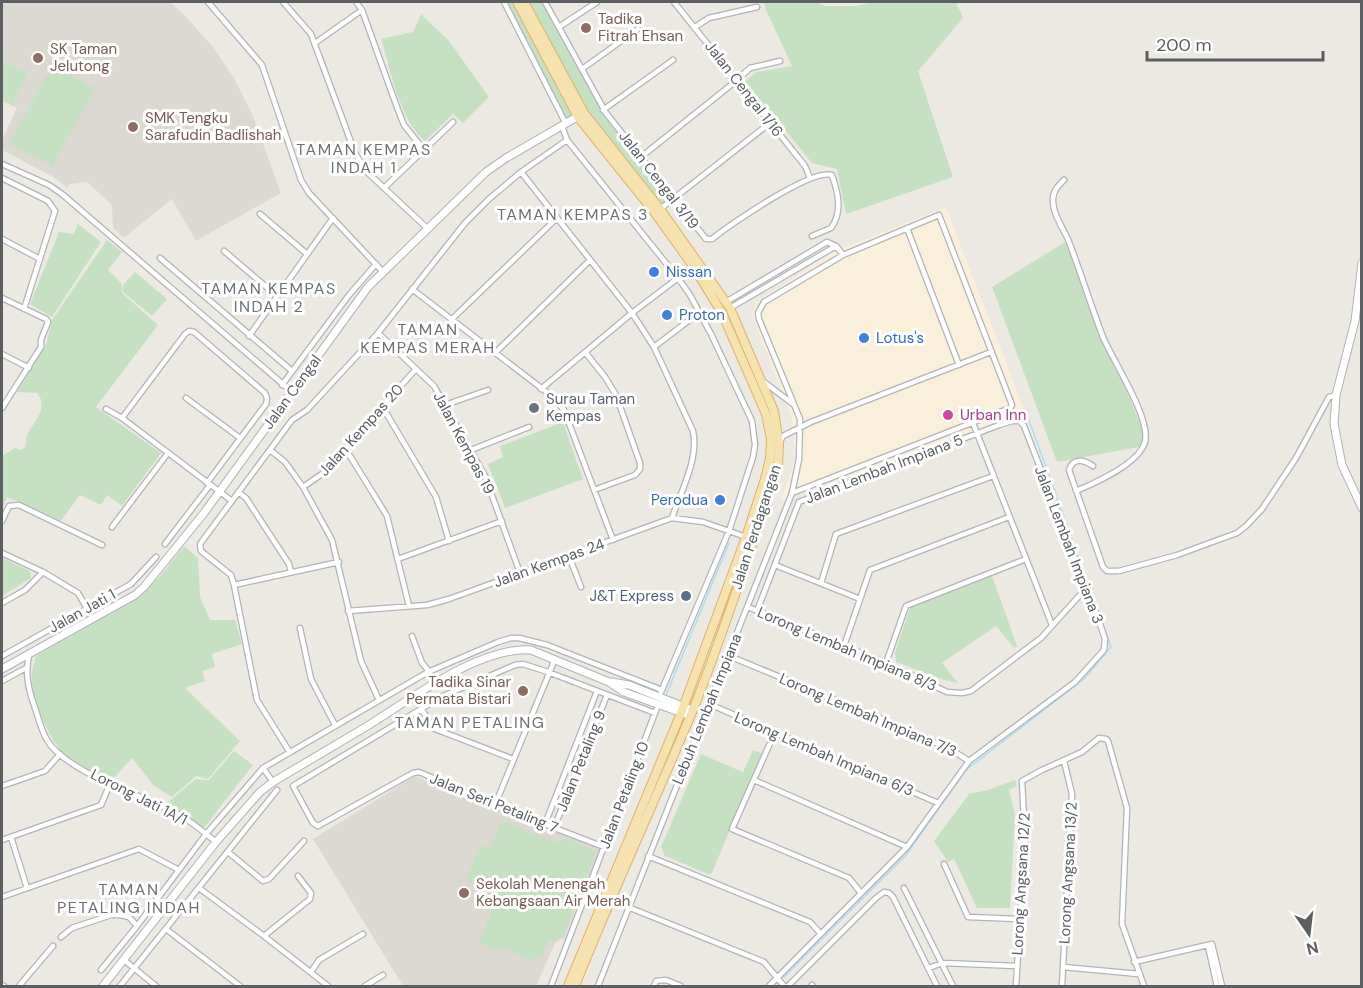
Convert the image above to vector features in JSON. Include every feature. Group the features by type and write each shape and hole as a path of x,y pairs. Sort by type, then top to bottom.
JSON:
{"main road":[{"name":"Jalan Perdagangan","path":"517,2 581,115 728,305 774,411 779,444 774,481 691,713 647,812 575,987"},
{"name":"Jalan Perdagangan","path":"524,2 581,115"},
{"name":"Jalan Perdagangan","path":"568,987 682,710 746,537 770,459 771,439 766,414 720,310 657,211"}],"street":[{"path":"208,2 262,65 301,180 309,193 383,272"},
{"path":"283,2 311,34 355,153 366,171 428,229"},
{"path":"356,2 363,10 404,125 424,150"},
{"name":"Jalan Petaling 10","path":"504,2 564,125 567,140 678,278 700,312 752,421 754,436 753,457 729,531 659,697 655,713 550,987"},
{"name":"Jalan Cengal 3/19","path":"545,2 603,110 706,239 712,239 752,210 810,178"},
{"path":"559,27 597,2"},
{"name":"Jalan Cengal 1/16","path":"674,2 805,166 810,178"},
{"path":"695,27 709,18 757,6"},
{"path":"315,43 363,10"},
{"path":"582,69 639,28"},
{"path":"603,110 673,60"},
{"path":"641,157 750,68 780,62"},
{"name":"Jalan Cengal","path":"2,669 135,595 144,587 219,492 354,306 383,272 473,184 497,164 581,115"},
{"path":"384,188 453,122"},
{"path":"657,211 770,123"},
{"path":"289,751 257,700 231,575 199,548 200,544 292,420 307,410 378,333 465,223 521,172 567,140"},
{"path":"2,164 49,185 62,194 292,392"},
{"path":"521,172 632,313 654,348 693,431 696,444 672,518"},
{"path":"810,178 827,173 832,175 839,203 835,222 831,228 812,236"},
{"path":"2,178 46,199 53,207 55,215 24,309"},
{"path":"1064,180 1053,197 1055,212 1068,239 1104,338 1138,408 1146,433 1143,446 1127,463 1110,477 1076,491"},
{"path":"260,214 307,254"},
{"path":"779,444 783,436 811,422 991,352 939,215 843,255 764,302 760,308 759,320 800,419 811,422"},
{"path":"249,336 333,218"},
{"path":"451,320 557,219"},
{"path":"907,228 959,365"},
{"path":"2,240 40,259"},
{"path":"720,310 827,242 836,246 843,255"},
{"path":"728,305 836,246"},
{"path":"224,251 277,296"},
{"path":"160,258 292,371"},
{"path":"495,353 590,260"},
{"path":"1362,263 1355,321 1336,395 1334,424 1342,465 1362,508"},
{"path":"282,385 349,295 376,264"},
{"path":"541,389 678,278"},
{"path":"412,289 553,397 564,410 614,540"},
{"path":"2,298 48,322 41,340 41,347 2,408"},
{"path":"654,348 700,312"},
{"path":"122,418 184,334 189,331 195,332 265,393 267,398 266,404 165,544"},
{"name":"Jalan Kempas 19","path":"378,333 434,386 485,476 520,573"},
{"path":"585,352 616,395 640,463 640,469 635,475 594,490"},
{"name":"Jalan Lembah Impiana 5","path":"792,492 1010,408 1012,405 991,352"},
{"path":"2,354 29,368"},
{"name":"Jalan Kempas 20","path":"303,487 322,474 416,369"},
{"path":"762,380 794,405"},
{"path":"445,405 488,390"},
{"path":"1093,466 1083,460 1074,462 1070,466 1070,476 1103,567 1113,572 1177,555 1237,533 1254,519 1296,458 1320,410 1329,397 1336,395"},
{"path":"186,398 240,438"},
{"path":"382,406 436,497 449,541"},
{"path":"106,409 122,418 232,501"},
{"name":"Lebuh Lembah Impiana","path":"598,987 792,492 799,459 800,419"},
{"name":"Jalan Lembah Impiana 3","path":"969,761 1075,682 1104,650 1105,639 1024,426 1020,421 1012,421 977,433"},
{"path":"973,423 1052,626"},
{"path":"471,450 529,427"},
{"name":"Jalan Lembah Impiana 5","path":"757,611 799,502 977,433"},
{"path":"270,450 285,462 303,487 332,540 361,661 379,700"},
{"path":"343,450 350,456 387,516 409,606"},
{"path":"112,526 168,453"},
{"path":"821,583 835,535 993,476"},
{"path":"238,492 246,498 291,572"},
{"path":"2,521 9,506 19,505 102,545"},
{"path":"844,646 870,570 1009,517"},
{"name":"Jalan Kempas 24","path":"348,611 427,605 449,599 672,518 703,522 746,537"},
{"path":"398,559 502,522"},
{"path":"2,553 43,572 78,593 93,619"},
{"path":"569,556 581,587"},
{"name":"Jalan Jati 1","path":"2,656 130,584 156,557"},
{"path":"886,663 906,606 1026,559"},
{"path":"234,585 339,562"},
{"path":"775,565 860,599"},
{"path":"2,603 25,590 43,572"},
{"name":"Lorong Lembah Impiana 8/3","path":"748,607 886,663 947,692 962,693 971,691 1041,638 1087,590"},
{"path":"300,628 311,680 335,725"},
{"path":"412,636 416,652 428,672 437,681"},
{"path":"101,969 137,927 206,834 263,768 428,672 498,642 519,638 547,645 691,713"},
{"path":"103,987 216,842 260,792 437,681 472,664 514,651 531,650 609,682 624,692 659,697"},
{"name":"Lorong Jati 1A/1","path":"29,655 26,668 28,688 46,739 60,754 110,784 177,813 216,842"},
{"name":"Lorong Lembah Impiana 7/3","path":"729,656 901,727 969,761 908,847 768,987"},
{"path":"495,805 555,659"},
{"path":"513,759 435,729 421,709 515,665 523,664 655,713"},
{"path":"2,681 26,668"},
{"path":"545,824 597,691"},
{"name":"Jalan Petaling 9","path":"554,828 607,695"},
{"name":"Lorong Lembah Impiana 6/3","path":"709,705 938,803"},
{"name":"Jalan Seri Petaling 7","path":"421,709 294,784 294,789 313,823 318,826 323,824 416,772 604,847"},
{"path":"775,732 732,829 849,878 861,893"},
{"path":"1064,761 1082,752 1099,738 1108,741 1126,808 1122,924 1144,987"},
{"path":"2,785 45,771 60,754"},
{"name":"Lorong Angsana 12/2","path":"1016,987 1025,839 1022,781 1064,761"},
{"name":"Lorong Angsana 13/2","path":"1062,987 1072,794 1064,761"},
{"path":"263,768 273,782"},
{"path":"754,780 908,847"},
{"path":"2,840 101,805 110,784"},
{"path":"120,987 277,790"},
{"path":"11,837 27,888"},
{"path":"228,852 263,881 269,879 304,841"},
{"path":"2,897 139,849 179,870"},
{"path":"648,856 810,922 820,933"},
{"path":"944,864 968,917 1020,919"},
{"path":"264,936 310,899 311,893 298,876"},
{"path":"199,888 328,987"},
{"path":"904,888 953,987"},
{"path":"628,907 764,962 786,987 884,892 893,897 937,987"},
{"path":"61,937 72,928 111,915 129,918 137,927"},
{"path":"166,929 240,987"},
{"path":"311,972 319,960 363,934"},
{"path":"1134,962 1212,945 1222,987"},
{"path":"19,987 53,946"},
{"path":"1208,946 1217,987"},
{"path":"124,960 156,987"},
{"path":"928,969 942,963 1017,966"},
{"path":"1063,967 1139,974"},
{"path":"365,987 383,975"},
{"path":"654,987 656,981 666,980 681,987"}],"shaded area":[{"name":"SMK Tengku Sarafudin Badlishah","path":"2,2 170,2 213,47 234,78 252,114 281,193 196,241 172,199 124,238 113,228 112,205 87,182 70,184 67,188 55,178 2,150 2,140 17,108 2,101"},
{"path":"946,207 1025,412 781,501 795,459 792,418 752,315 756,303 831,253"},
{"name":"Sekolah Menengah Kebangsaan Air Merah","path":"415,776 600,849 565,937 555,943 536,986 403,986 313,839"}],"green space":[{"path":"504,2 517,2 578,117 566,124"},
{"path":"524,2 545,2 597,100 674,198 660,209 584,113"},
{"path":"764,2 815,2 825,6 858,6 873,2 956,2 963,18 918,71 953,177 846,214 837,169 812,163 745,81 757,72 792,66"},
{"path":"421,14 449,41 489,97 463,123 453,114 425,141 416,132 403,108 381,39 413,32"},
{"path":"2,61 28,73 13,105 2,99"},
{"path":"62,70 95,88 53,166 10,144 45,77"},
{"path":"78,224 101,242 52,317 30,304 59,232 74,234"},
{"path":"107,240 122,252 108,270 122,284 122,293 158,325 96,407 161,453 122,506 107,495 101,505 80,495 61,521 7,497 2,508 2,456 15,448 21,450 25,447 27,435 37,418 42,403 37,393 17,392 46,345 52,320"},
{"path":"1065,242 1149,445 1057,462 992,287"},
{"path":"135,272 167,299 152,316 123,292 123,285"},
{"path":"563,422 583,479 505,508 488,464 503,457 500,446"},
{"path":"184,546 198,558 200,597 210,620 235,620 242,644 212,654 215,667 202,671 205,681 185,688 240,741 208,779 196,776 172,797 154,786 132,758 112,780 66,756 55,743 44,722 33,691 32,677 36,656 138,598 161,575"},
{"path":"2,558 30,571 31,578 2,596"},
{"path":"992,576 1017,646 1014,648 996,626 942,663 958,683 896,662 895,653 910,608"},
{"path":"753,750 762,753 711,875 665,856 661,847 701,754 743,772"},
{"path":"234,751 253,765 203,829 167,803 196,779 209,780"},
{"path":"1015,780 1017,786 1009,790 1015,815 1010,908 977,908 954,859 948,862 934,841 969,794"},
{"path":"501,821 555,842 566,838 596,852 563,936 553,942 549,940 542,958 536,956 534,961 499,947 498,950 479,943 499,891 467,879 480,844 491,848"}],"waterway":[{"path":"784,977 906,855 966,770 1084,679 1111,647 1026,412"},
{"path":"666,695 729,543"}],"place":[{"name":"Tadika Fitrah Ehsan","path":"586,28"},
{"name":"SK Taman Jelutong","path":"38,58"},
{"name":"SMK Tengku Sarafudin Badlishah","path":"133,127"},
{"name":"Nissan","path":"654,272"},
{"name":"Proton","path":"667,315"},
{"name":"Lotus's","path":"864,338"},
{"name":"Surau Taman Kempas","path":"534,408"},
{"name":"Urban Inn","path":"948,415"},
{"name":"Perodua","path":"720,500"},
{"name":"J&T Express","path":"686,596"},
{"name":"Tadika Sinar Permata Bistari","path":"523,691"},
{"name":"Sekolah Menengah Kebangsaan Air Merah","path":"464,893"}],"district":[{"name":"TAMAN KEMPAS INDAH 1","path":"364,158"},
{"name":"TAMAN KEMPAS 3","path":"573,214"},
{"name":"TAMAN KEMPAS INDAH 2","path":"269,297"},
{"name":"TAMAN KEMPAS MERAH","path":"428,338"},
{"name":"TAMAN PETALING","path":"470,722"},
{"name":"TAMAN PETALING INDAH","path":"129,898"}]}
